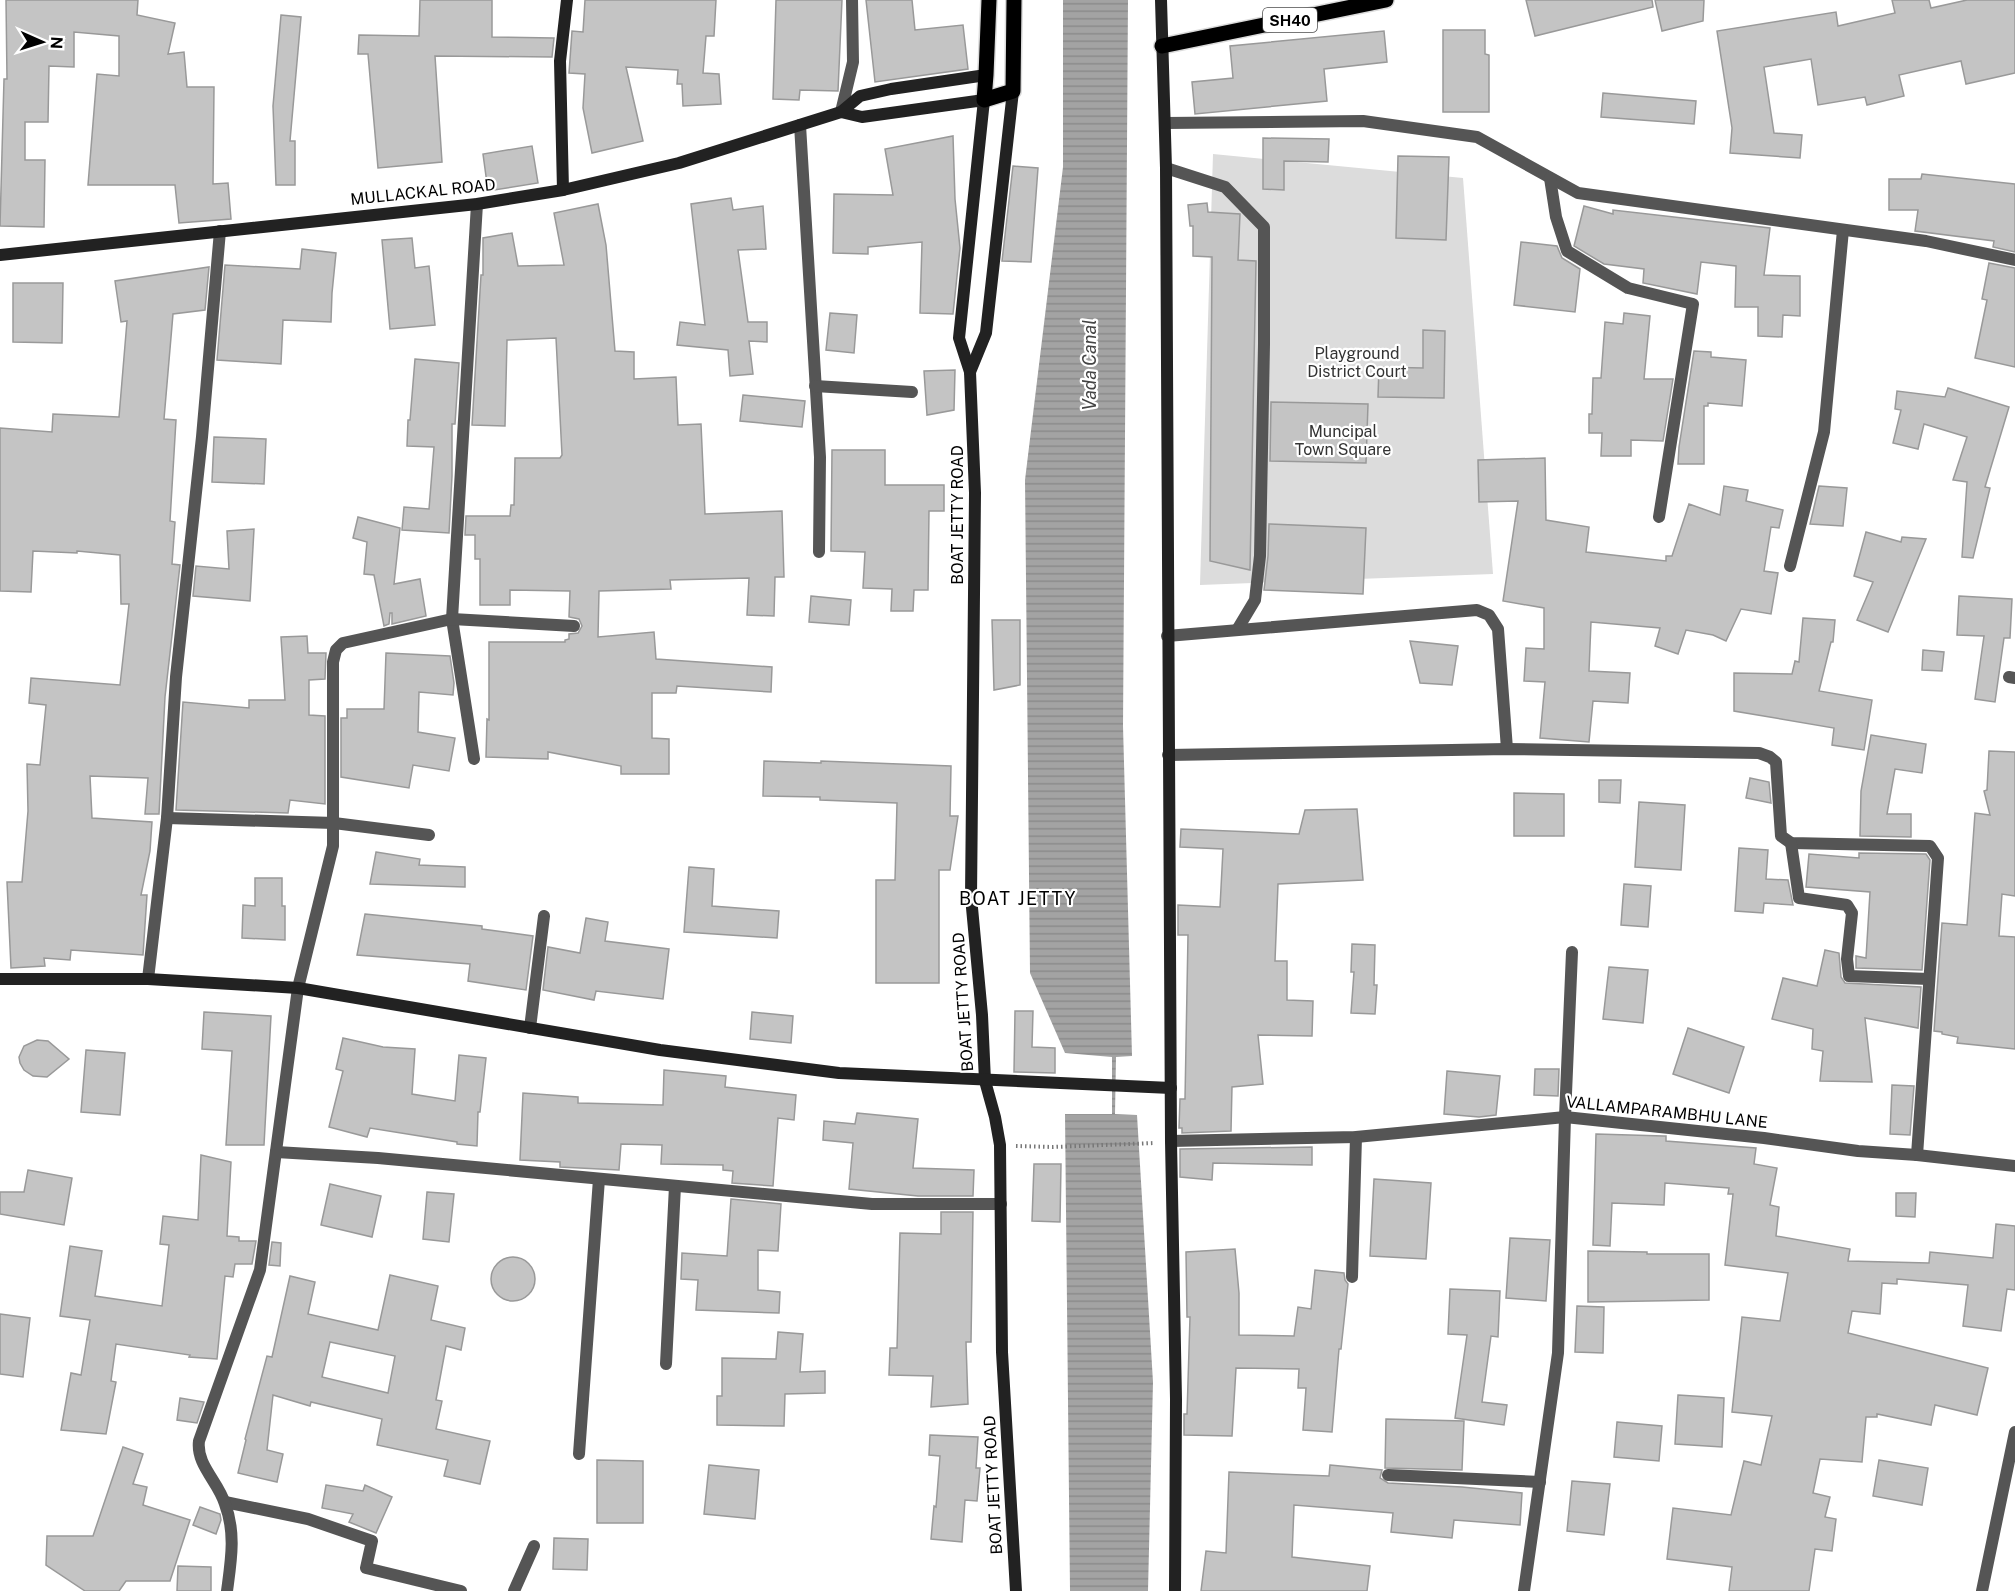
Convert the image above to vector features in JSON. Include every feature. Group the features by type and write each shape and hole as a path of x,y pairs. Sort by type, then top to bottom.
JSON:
{"main road":[{"path":"563,190 560,61 567,0"},
{"path":"970,372 959,338 984,100 989,0"},
{"path":"970,372 986,333 1013,91 1014,0"},
{"path":"1161,0 1166,168 1171,1141 1176,1399 1175,1591"},
{"name":"SH40","path":"1162,46 1386,0"},
{"path":"986,75 1014,68"},
{"name":"MULLACKAL ROAD","path":"0,255 477,204 563,190 679,163 800,125 841,112 860,96 891,89 986,75"},
{"path":"984,100 1013,91"},
{"name":"MULLACKAL ROAD","path":"841,112 862,117 984,100"},
{"name":"BOAT JETTY ROAD","path":"970,372 975,493 971,897 982,1015 985,1081 1000,1145 1002,1352 1016,1591"},
{"path":"0,979 148,979 298,988 660,1050 839,1072 985,1081 1171,1088"}],"street":[{"path":"841,112 853,62 852,0"},
{"path":"1165,123 1363,121 1477,137 1578,193 1926,241 2015,260"},
{"path":"800,125 820,457 819,552"},
{"path":"1166,168 1225,187 1264,227 1260,556 1255,600 1237,630"},
{"path":"1550,178 1556,218 1567,251 1628,288 1693,304 1659,517"},
{"path":"474,759 452,619 477,204"},
{"path":"1790,566 1824,432 1843,230"},
{"path":"148,979 167,818 176,677 202,437 220,231"},
{"path":"815,386 912,392"},
{"path":"1167,636 1477,610 1489,615 1498,630 1507,749"},
{"path":"227,1591 233,1548 230,1523 225,1502 198,1452 200,1440 260,1270 298,988 333,846 333,662 336,650 343,643 452,619 574,626"},
{"path":"1168,755 1507,749 1747,753 1770,757 1776,762 1782,836 1791,843 1930,846 1938,858 1917,1155"},
{"path":"167,818 334,823 429,835"},
{"path":"1791,843 1799,898 1847,905 1852,913 1847,959 1849,976 1929,979"},
{"path":"530,1028 544,916"},
{"path":"1524,1591 1558,1353 1572,952"},
{"name":"VALLAMPARAMBHU LANE","path":"1171,1141 1356,1137 1565,1117 1764,1138 1858,1151 2015,1166"},
{"path":"1352,1277 1356,1137"},
{"path":"276,1152 378,1158 872,1204 1001,1204"},
{"path":"579,1454 599,1179"},
{"path":"666,1364 675,1186"},
{"path":"1982,1591 2015,1432"},
{"path":"1388,1475 1540,1482"},
{"path":"225,1502 308,1520 372,1541 366,1568 461,1591"},
{"path":"514,1591 534,1546"}],"path":[{"path":"1000,1145 1053,1147 1145,1143"}],"green space":[{"name":"Muncipal Town Square","path":"1213,154 1463,178 1493,574 1200,585"}],"water":[{"name":"Vada Canal","path":"1063,0 1128,0 1123,726 1132,1056 1116,1057 1115,1114 1137,1115 1153,1382 1148,1591 1070,1591 1065,1114 1112,1114 1112,1057 1065,1053 1030,973 1025,480 1063,167"}],"building":[{"path":"6,0 138,0 137,15 175,23 168,54 184,52 187,87 214,87 213,184 228,183 231,219 179,223 175,185 88,185 97,74 119,76 119,36 74,32 74,67 49,66 48,122 25,122 25,160 45,160 44,227 0,226 4,79 7,79"},
{"path":"420,0 492,0 492,37 554,38 552,57 435,56 442,162 378,168 368,54 358,54 359,35 419,36"},
{"path":"585,0 716,0 714,36 706,36 703,73 719,74 721,104 683,106 682,84 677,84 678,70 626,67 643,141 592,153 583,108 585,74 569,73 572,31 583,32"},
{"path":"776,0 842,0 838,91 800,90 799,100 773,99"},
{"path":"866,0 912,0 915,30 963,25 968,69 875,82"},
{"path":"1526,0 1652,0 1653,7 1535,36"},
{"path":"1655,0 1704,0 1703,21 1662,31"},
{"path":"1892,0 1929,0 1931,8 1967,0 2015,0 2015,73 1966,84 1961,61 1899,75 1904,96 1867,105 1865,97 1818,105 1811,59 1764,67 1774,133 1802,135 1800,158 1730,153 1732,128 1717,31 1836,12 1838,26 1895,13"},
{"path":"281,15 301,17 290,141 295,141 295,185 276,185 273,106"},
{"path":"1443,30 1485,30 1485,54 1489,55 1489,112 1443,112"},
{"path":"1384,31 1387,62 1324,69 1327,101 1195,114 1192,82 1233,78 1230,46"},
{"path":"1603,93 1696,101 1694,124 1601,117"},
{"path":"953,136 955,199 960,248 953,314 920,313 922,242 868,247 868,254 833,253 834,194 893,195 885,149"},
{"path":"1263,138 1329,139 1328,162 1284,161 1284,190 1263,189"},
{"path":"532,146 538,183 488,191 483,154"},
{"path":"1398,156 1449,157 1446,240 1396,238"},
{"path":"1013,166 1038,168 1031,262 1002,261"},
{"path":"1922,174 2015,184 2015,252 1993,247 1994,241 1915,231 1918,210 1889,210 1889,179 1921,179"},
{"path":"731,198 733,210 763,206 766,249 738,250 748,322 767,322 767,342 749,341 753,374 730,376 728,350 677,345 680,322 705,325 691,204"},
{"path":"1207,203 1208,212 1240,214 1238,260 1256,261 1250,570 1210,561 1212,257 1193,256 1193,226 1190,226 1188,205"},
{"path":"598,204 606,245 615,351 634,352 634,379 676,377 678,425 701,424 705,514 782,511 784,577 775,577 774,616 747,615 749,578 670,580 671,589 599,591 598,637 654,632 656,659 772,667 771,692 677,686 676,693 652,693 652,738 669,739 669,774 621,774 621,766 548,752 548,759 486,757 487,719 489,720 489,642 565,642 569,639 569,634 578,633 582,626 579,619 569,617 570,591 510,590 510,605 480,605 480,559 475,559 475,535 465,535 466,516 510,516 511,505 514,505 515,458 560,458 562,455 556,338 507,340 505,426 472,425 481,275 483,275 483,238 512,233 518,266 564,265 554,213"},
{"path":"1584,206 1613,214 1613,210 1770,228 1764,275 1800,276 1800,316 1783,315 1782,337 1758,336 1758,307 1735,307 1736,266 1701,262 1697,294 1643,283 1644,269 1604,264 1574,246"},
{"path":"412,238 415,268 429,266 435,325 390,329 382,240"},
{"path":"1521,242 1557,246 1562,258 1580,269 1575,312 1514,305"},
{"path":"302,249 336,253 331,322 283,320 281,364 217,360 225,265 300,269"},
{"path":"1989,263 2015,268 2015,367 1975,358 1987,300 1982,299"},
{"path":"209,267 205,310 173,314 164,419 176,420 170,521 175,522 172,564 180,565 165,697 159,814 145,814 148,778 90,776 92,818 152,822 150,851 141,895 147,895 143,955 71,950 70,960 44,958 45,966 11,968 7,882 22,882 28,811 27,764 40,765 46,705 29,703 31,678 120,685 129,604 121,604 120,555 77,551 77,553 33,551 31,592 0,591 0,428 52,432 53,414 119,417 127,321 121,322 115,281"},
{"path":"13,283 63,283 62,343 13,342"},
{"path":"830,313 857,315 854,353 826,350"},
{"path":"1624,313 1650,316 1644,379 1673,379 1663,441 1631,440 1631,456 1601,456 1602,433 1589,433 1593,378 1601,378 1605,322 1623,324"},
{"path":"1423,330 1445,331 1444,398 1378,397 1379,367 1423,368"},
{"path":"1694,351 1711,352 1711,357 1746,360 1742,406 1708,403 1708,406 1704,406 1704,464 1678,464 1679,447"},
{"path":"415,359 459,363 455,424 452,424 449,533 402,530 404,507 429,509 434,447 407,446"},
{"path":"955,370 954,410 927,415 924,371"},
{"path":"1948,388 2009,407 1985,487 1990,488 1973,558 1962,557 1967,482 1953,480 1967,437 1924,424 1918,449 1893,443 1901,410 1895,409 1897,391 1945,397"},
{"path":"743,395 805,401 802,427 740,421"},
{"path":"1271,402 1368,404 1366,463 1270,461"},
{"path":"214,437 266,439 264,484 212,482"},
{"path":"832,450 885,450 885,485 944,485 944,511 929,511 928,590 914,590 913,611 891,611 892,589 863,588 865,552 831,551"},
{"path":"1545,458 1546,520 1589,527 1586,552 1666,561 1666,556 1672,556 1689,504 1720,515 1724,486 1748,490 1746,501 1783,510 1779,528 1771,527 1764,571 1778,573 1771,614 1741,609 1726,641 1713,635 1686,630 1678,654 1655,646 1660,628 1591,622 1589,671 1630,673 1628,703 1593,701 1589,742 1540,738 1545,682 1524,681 1526,648 1544,649 1544,608 1503,601 1518,501 1479,502 1478,460"},
{"path":"1819,486 1847,488 1843,526 1810,524"},
{"path":"358,517 400,528 394,584 420,579 426,616 392,624 392,613 390,613 389,624 384,626 374,575 364,574 367,542 353,538"},
{"path":"1269,524 1366,528 1363,594 1264,590"},
{"path":"254,529 250,601 193,596 196,566 229,569 227,531"},
{"path":"1866,532 1901,542 1902,537 1926,539 1888,632 1857,620 1873,582 1854,576"},
{"path":"811,596 851,600 849,625 809,622"},
{"path":"1959,596 2012,599 2010,638 2004,638 1995,702 1975,699 1984,636 1957,635"},
{"path":"1803,618 1835,620 1833,642 1831,642 1819,691 1872,700 1864,750 1832,745 1834,728 1734,711 1734,673 1792,674 1795,661 1799,662"},
{"path":"992,620 1020,620 1020,685 994,690"},
{"path":"307,636 308,653 326,653 325,679 309,680 309,715 325,716 325,804 290,800 288,813 176,810 183,702 249,708 249,700 285,700 281,637"},
{"path":"1410,641 1458,646 1452,685 1420,683"},
{"path":"1923,650 1944,652 1942,671 1922,670"},
{"path":"386,653 450,656 454,683 453,695 419,692 418,732 455,738 449,771 413,765 409,788 341,777 341,718 347,718 347,709 384,709"},
{"path":"1871,735 1926,744 1922,773 1895,769 1887,814 1911,814 1911,837 1860,836 1861,791"},
{"path":"1989,751 2015,752 2015,896 2002,894 1999,936 2015,937 2015,1049 1957,1043 1958,1037 1934,1031 1942,923 1967,925 1975,813 1990,815 1984,791 1987,790"},
{"path":"764,761 951,766 950,816 958,816 950,870 939,870 939,983 876,983 876,880 895,880 897,803 820,800 820,797 763,796"},
{"path":"1750,778 1769,782 1771,803 1746,798"},
{"path":"1599,780 1621,780 1620,803 1599,802"},
{"path":"1514,793 1564,794 1564,836 1514,836"},
{"path":"1639,802 1685,805 1681,870 1635,867"},
{"path":"1357,809 1363,880 1278,884 1275,961 1287,961 1287,1000 1313,1001 1312,1036 1258,1035 1263,1084 1232,1087 1231,1131 1182,1133 1182,1128 1179,1128 1180,1099 1185,1099 1188,935 1178,935 1178,905 1220,907 1223,849 1180,847 1181,829 1299,834 1305,810"},
{"path":"1739,848 1768,850 1766,879 1788,880 1793,905 1764,903 1763,913 1735,911"},
{"path":"376,852 420,859 419,865 465,867 465,887 370,884"},
{"path":"1859,853 1926,854 1930,860 1922,970 1856,968 1856,956 1866,958 1870,892 1806,887 1809,854 1859,858"},
{"path":"689,867 714,869 712,906 779,911 777,938 684,932"},
{"path":"255,878 282,878 285,940 242,938 243,905 255,906"},
{"path":"1624,884 1651,886 1648,927 1621,925"},
{"path":"365,914 482,926 482,929 533,936 526,990 468,981 470,964 357,955"},
{"path":"586,918 608,922 605,941 669,949 663,999 596,991 594,1000 543,990 548,947 580,953"},
{"path":"1352,944 1375,945 1374,985 1377,985 1375,1014 1351,1013 1354,972 1351,972"},
{"path":"1825,950 1839,953 1841,977 1845,983 1921,987 1918,1028 1865,1018 1872,1082 1820,1081 1823,1051 1812,1049 1813,1029 1772,1019 1783,978 1817,986"},
{"path":"1609,967 1648,970 1643,1023 1603,1019"},
{"path":"1015,1011 1033,1011 1032,1047 1055,1048 1055,1073 1014,1072"},
{"path":"204,1012 271,1016 264,1145 226,1145 232,1051 202,1049"},
{"path":"752,1012 793,1016 791,1043 750,1039"},
{"path":"1688,1028 1744,1047 1729,1093 1673,1074"},
{"path":"343,1038 383,1047 415,1049 412,1094 455,1101 459,1055 486,1058 480,1112 478,1112 477,1146 370,1128 367,1137 329,1127 343,1071 336,1069"},
{"path":"37,1040 48,1041 69,1059 47,1077 33,1076 24,1070 20,1063 19,1057 24,1046"},
{"path":"86,1050 125,1053 120,1115 81,1112"},
{"path":"1535,1069 1559,1069 1558,1096 1534,1095"},
{"path":"664,1070 726,1076 725,1087 796,1095 794,1120 778,1118 773,1186 732,1183 733,1171 723,1170 723,1165 661,1164 662,1145 621,1144 619,1170 560,1167 560,1162 520,1160 523,1093 578,1097 578,1103 663,1105"},
{"path":"1447,1071 1500,1076 1496,1115 1479,1117 1444,1114"},
{"path":"1892,1085 1914,1086 1910,1135 1890,1134"},
{"path":"857,1113 918,1119 913,1168 974,1170 973,1196 918,1196 849,1189 853,1143 823,1140 824,1121 855,1124"},
{"path":"1596,1134 1666,1136 1666,1141 1756,1148 1754,1164 1777,1168 1770,1205 1779,1207 1776,1236 1850,1249 1848,1261 1929,1263 1930,1252 1993,1258 1996,1224 2015,1226 2015,1290 2007,1289 2001,1331 1963,1326 1968,1285 1897,1279 1897,1284 1882,1283 1880,1314 1852,1311 1848,1333 1988,1368 1977,1415 1935,1405 1931,1425 1877,1414 1877,1417 1866,1417 1862,1462 1820,1459 1813,1493 1830,1497 1825,1517 1836,1519 1832,1551 1815,1549 1809,1591 1729,1591 1732,1567 1667,1559 1673,1508 1731,1515 1744,1461 1761,1465 1772,1416 1732,1412 1742,1317 1780,1321 1788,1273 1725,1265 1733,1194 1728,1194 1729,1188 1665,1183 1664,1205 1612,1203 1610,1246 1593,1245"},
{"path":"1312,1147 1312,1165 1213,1163 1212,1180 1180,1177 1180,1149"},
{"path":"201,1155 231,1162 227,1236 239,1237 239,1241 256,1241 252,1264 235,1264 233,1277 225,1276 217,1359 189,1357 190,1355 116,1344 111,1381 116,1382 106,1434 61,1430 71,1373 81,1375 90,1320 60,1316 70,1246 102,1251 95,1296 162,1306 169,1245 160,1244 163,1216 198,1220"},
{"path":"1034,1164 1061,1164 1060,1222 1032,1221"},
{"path":"28,1170 72,1178 64,1225 0,1214 0,1192 24,1192"},
{"path":"1374,1179 1431,1183 1426,1259 1370,1256"},
{"path":"330,1184 381,1196 372,1237 321,1225"},
{"path":"427,1192 454,1194 449,1242 423,1239"},
{"path":"1896,1193 1916,1193 1915,1217 1896,1216"},
{"path":"731,1199 781,1204 778,1251 758,1250 758,1290 780,1292 779,1313 696,1310 698,1280 681,1279 682,1253 727,1256"},
{"path":"941,1212 973,1212 971,1342 966,1342 968,1404 931,1407 933,1376 889,1375 890,1348 897,1348 900,1233 941,1234"},
{"path":"1510,1238 1550,1240 1546,1301 1506,1298"},
{"path":"272,1242 281,1243 280,1266 269,1265"},
{"path":"1235,1249 1239,1293 1239,1335 1294,1336 1298,1307 1311,1309 1315,1270 1344,1273 1348,1284 1341,1349 1339,1349 1332,1432 1303,1430 1306,1388 1298,1388 1299,1369 1236,1368 1232,1436 1184,1435 1184,1414 1187,1414 1190,1317 1187,1317 1186,1252"},
{"path":"1588,1251 1709,1254 1709,1300 1588,1302"},
{"path":"513,1257 529,1263 535,1279 529,1295 513,1301 497,1295 491,1279 497,1263"},
{"path":"390,1275 438,1286 431,1320 465,1328 461,1350 446,1346 436,1400 442,1401 436,1429 490,1441 480,1484 444,1476 448,1460 377,1445 382,1419 311,1402 310,1406 273,1395 267,1450 283,1454 277,1482 238,1473 267,1356 272,1357 290,1276 315,1282 308,1314 378,1330","holes":["330,1342 395,1356 388,1393 322,1377"]},
{"path":"1450,1289 1500,1291 1498,1337 1491,1336 1482,1402 1507,1405 1504,1425 1455,1418 1467,1335 1448,1334"},
{"path":"1577,1306 1604,1307 1603,1353 1575,1352"},
{"path":"0,1314 30,1318 23,1377 0,1374"},
{"path":"778,1332 803,1334 800,1372 825,1371 825,1393 785,1394 784,1426 717,1425 717,1396 722,1396 722,1358 776,1359"},
{"path":"1678,1395 1724,1398 1722,1447 1675,1444"},
{"path":"180,1398 204,1402 197,1423 177,1420"},
{"path":"1386,1419 1464,1421 1462,1470 1385,1468"},
{"path":"1617,1422 1662,1426 1659,1461 1614,1457"},
{"path":"930,1435 978,1437 976,1468 980,1468 977,1501 965,1500 962,1542 931,1539 940,1456 929,1455"},
{"path":"123,1447 143,1454 133,1484 147,1487 143,1505 190,1520 170,1581 126,1581 119,1591 85,1591 46,1565 47,1536 93,1536"},
{"path":"597,1460 643,1461 643,1523 597,1523"},
{"path":"1879,1460 1928,1468 1922,1505 1873,1496"},
{"path":"709,1465 759,1470 755,1519 704,1514"},
{"path":"1330,1465 1382,1470 1380,1478 1388,1483 1522,1493 1520,1525 1454,1520 1452,1538 1391,1532 1393,1513 1294,1505 1292,1557 1370,1566 1367,1591 1201,1591 1206,1551 1226,1553 1229,1472 1329,1476"},
{"path":"1572,1481 1610,1484 1604,1535 1567,1531"},
{"path":"326,1485 363,1491 365,1485 392,1497 376,1533 349,1522 353,1514 322,1508"},
{"path":"200,1507 220,1514 221,1520 216,1534 193,1525"},
{"path":"554,1538 588,1539 587,1570 553,1569"},
{"path":"178,1566 211,1567 211,1591 177,1591"}],"district":[{"name":"BOAT JETTY","path":"1018,898"}],"park label":[{"name":"Playground District Court","path":"1357,362"}]}
